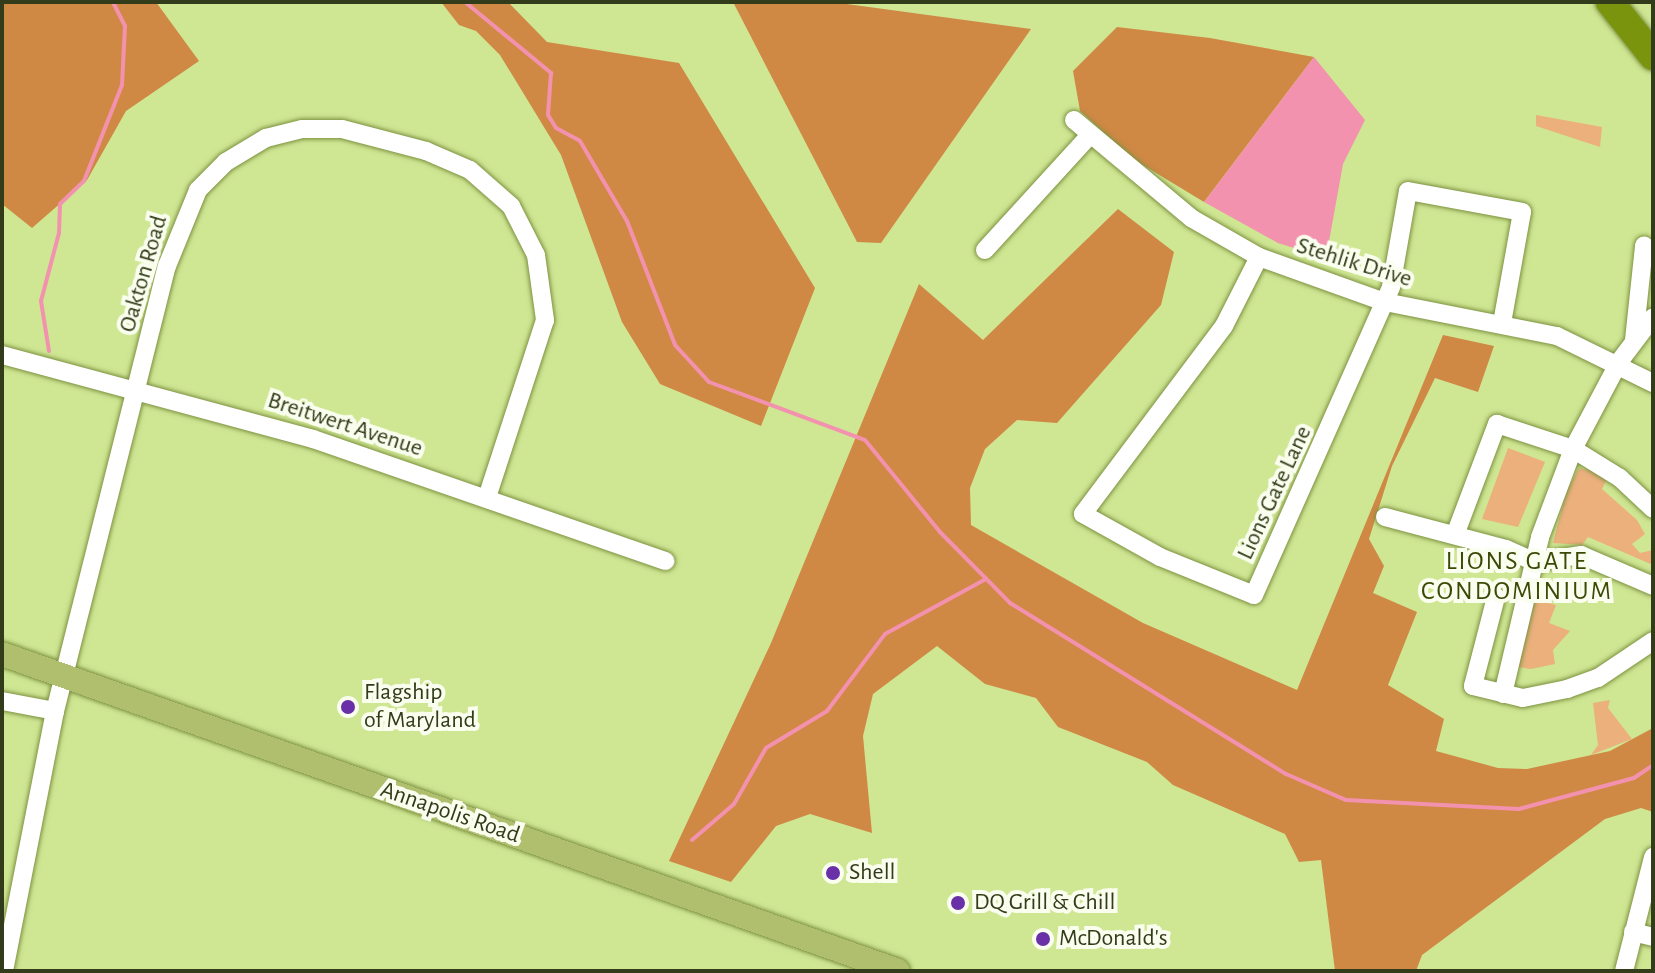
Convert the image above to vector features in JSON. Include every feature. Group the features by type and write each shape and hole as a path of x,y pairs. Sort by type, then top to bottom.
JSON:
{"highway":[{"path":"1610,2 1653,56"}],"main road":[{"name":"Annapolis Road","path":"2,654 898,971"}],"street":[{"name":"Stehlik Drive","path":"1074,120 1191,218 1259,257 1385,302 1557,336 1619,362 1653,383"},
{"name":"Oakton Road","path":"4,971 63,676 178,229 198,190 226,162 266,138 302,129 342,129 426,151 470,170 511,206 536,255 544,287 539,348 487,497"},
{"path":"985,250 1090,135"},
{"path":"1385,302 1408,191 1522,212 1502,323"},
{"path":"1634,340 1644,246 1653,251"},
{"name":"Lions Gate Lane","path":"1259,257 1224,326 1083,514 1160,557 1254,595 1385,302"},
{"path":"1503,694 1535,562 1573,449 1619,362 1653,317"},
{"name":"Breitwert Avenue","path":"2,355 313,439 666,561"},
{"path":"1455,535 1497,424 1573,449 1620,478 1653,509"},
{"path":"1385,517 1455,535 1535,562 1581,555 1653,586"},
{"path":"1496,597 1473,686 1523,698 1587,682 1653,641"},
{"path":"2,701 55,711"},
{"path":"1624,971 1653,857"},
{"path":"1633,932 1653,937"}],"shaded area":[{"path":"2,2 156,2 199,61 126,111 87,180 32,228 2,204"},
{"path":"441,2 508,2 547,42 679,63 815,288 761,426 660,384 622,322 561,155 500,55 476,31 459,25"},
{"path":"733,2 832,2 1031,29 881,243 857,242"},
{"path":"1117,27 1210,38 1314,57 1204,202 1133,159 1080,111 1073,71"},
{"path":"1314,57 1365,120 1343,164 1326,258 1278,243 1204,202"},
{"path":"1536,115 1602,127 1600,147 1536,126"},
{"path":"1118,209 1174,252 1161,305 1057,423 1017,420 985,449 970,488 971,525 1143,623 1297,690 1443,335 1494,346 1478,392 1435,378 1392,466 1369,539 1384,566 1373,593 1417,612 1388,685 1444,719 1436,751 1498,768 1527,769 1610,751 1653,728 1653,812 1641,808 1605,819 1422,955 1416,971 1335,971 1321,860 1299,862 1285,834 1173,785 1147,762 1058,727 1036,698 985,684 937,646 873,694 863,736 872,833 810,814 776,826 731,882 669,861 771,643 919,284 983,340"},
{"path":"1508,448 1545,462 1518,527 1482,519"},
{"path":"1579,468 1596,472 1606,481 1602,489 1637,520 1645,534 1632,544 1640,553 1653,550 1653,565 1588,537 1582,545 1553,543 1566,493"},
{"path":"1533,599 1556,605 1549,623 1570,631 1553,650 1555,664 1531,669 1518,667"},
{"path":"1610,700 1608,708 1632,739 1591,755 1598,745 1593,703"}],"waterway":[{"path":"49,351 41,301 59,233 60,204 84,181 122,85 125,26 113,2"},
{"path":"465,2 551,73 548,115 556,128 580,141 627,221 675,345 709,382 865,440 940,532 1010,603 1286,774 1346,800 1519,809 1634,778 1653,765"},
{"path":"692,840 734,804 766,748 827,711 885,634 986,579"}],"place":[{"name":"Flagship of Maryland","path":"348,707"},
{"name":"Shell","path":"833,873"},
{"name":"DQ Grill & Chill","path":"958,903"},
{"name":"McDonald's","path":"1043,939"}],"district":[{"name":"LIONS GATE CONDOMINIUM","path":"1517,577"}]}
